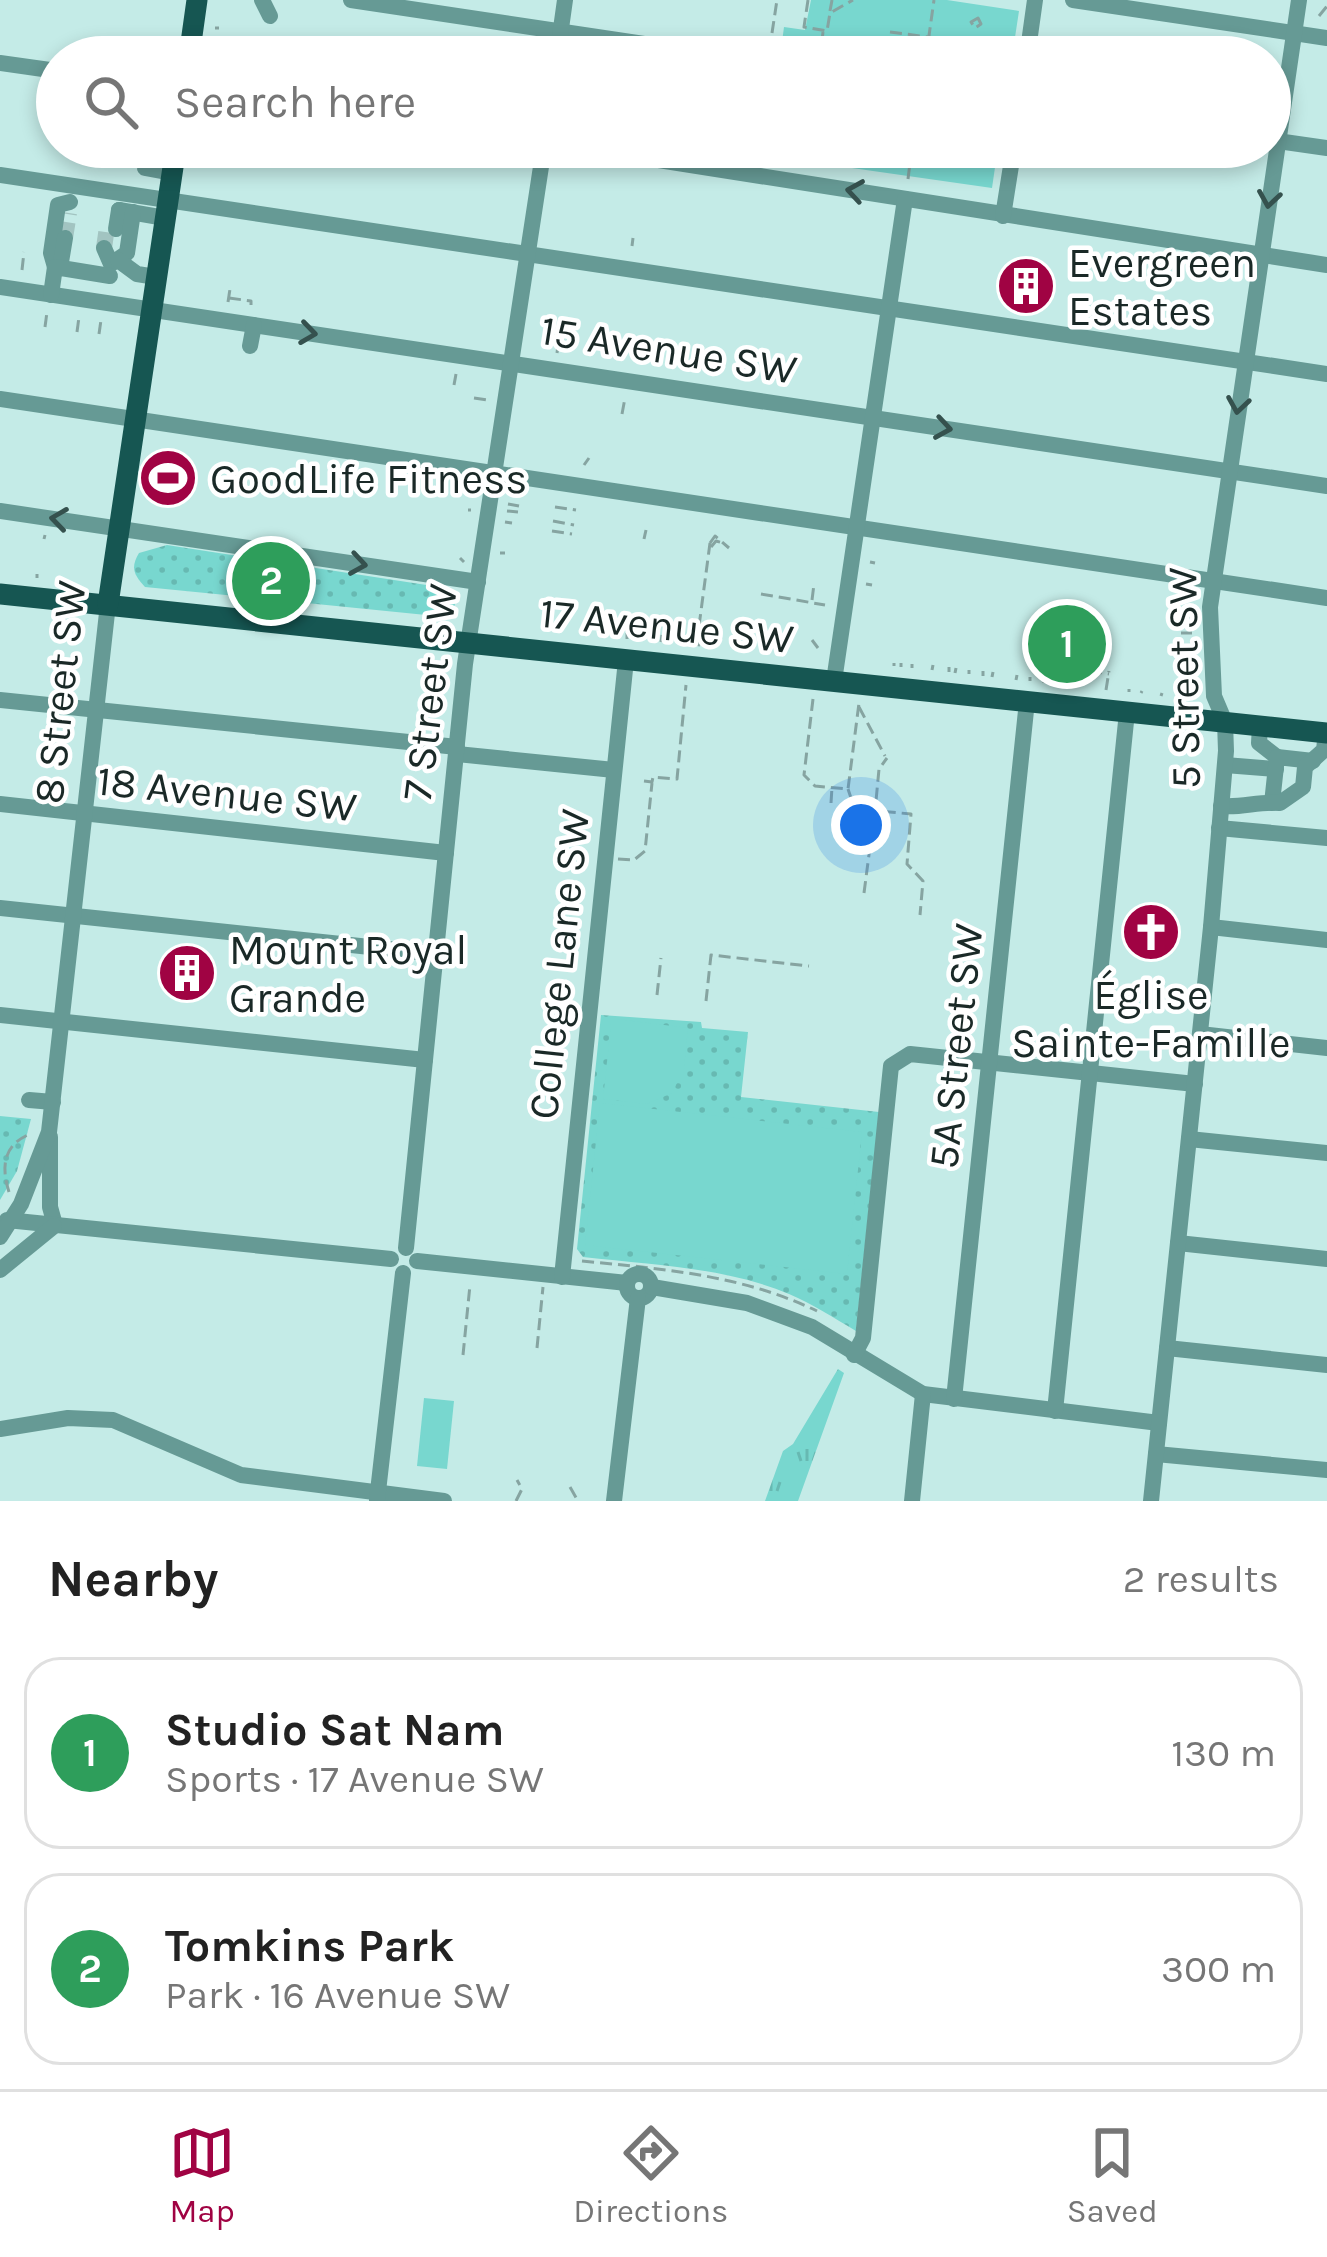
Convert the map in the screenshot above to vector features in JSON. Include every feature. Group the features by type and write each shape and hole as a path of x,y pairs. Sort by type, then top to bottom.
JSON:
{"main road":[{"path":"192,36 197,0"},
{"name":"8 Street SW","path":"108,604 173,168"},
{"name":"17 Avenue SW","path":"0,594 469,643 631,641 833,681 1029,686 1134,695 1225,722 1327,733"}],"street":[{"path":"351,0 593,36"},
{"path":"560,36 566,0"},
{"path":"1026,36 1035,0"},
{"path":"1073,0 1327,38"},
{"name":"5 Street SW","path":"1291,49 1299,0"},
{"path":"0,63 36,68"},
{"path":"1291,143 1327,148"},
{"path":"145,168 172,173"},
{"name":"7 Street SW","path":"378,1497 469,643 541,168"},
{"path":"709,168 1327,265"},
{"path":"1004,216 1011,168"},
{"name":"5 Street SW","path":"1151,1501 1225,765 1225,722 1214,696 1210,640 1213,580 1271,168"},
{"path":"0,175 166,209 528,253 1327,374"},
{"path":"833,681 905,199"},
{"path":"58,268 51,253 58,205 70,207"},
{"path":"58,268 127,253 119,220 166,209"},
{"path":"49,303 65,238"},
{"path":"111,260 136,274 156,278"},
{"path":"103,312 111,260"},
{"name":"15 Avenue SW","path":"0,286 49,303 103,312 151,310 1327,486"},
{"path":"250,346 254,325"},
{"path":"0,399 1327,598"},
{"path":"0,511 478,582"},
{"name":"8 Street SW","path":"0,1237 50,1132 108,604"},
{"name":"College Lane SW","path":"562,1276 631,641"},
{"name":"5A Street SW","path":"954,1399 1029,686"},
{"path":"1055,1411 1088,1073 1134,695"},
{"path":"0,700 614,770"},
{"path":"1260,726 1259,743 1276,763 1272,802"},
{"path":"1221,806 1280,803 1303,787 1305,767 1324,750 1327,733"},
{"path":"1225,765 1313,761"},
{"name":"18 Avenue SW","path":"0,804 446,853"},
{"path":"1219,828 1327,838"},
{"path":"0,908 436,954"},
{"path":"1211,927 1327,940"},
{"path":"0,1015 425,1060"},
{"path":"1200,1034 1327,1048"},
{"path":"854,1355 863,1338 891,1066 910,1054 1195,1084"},
{"path":"29,1100 53,1102"},
{"path":"50,1132 50,1207 55,1225"},
{"path":"1189,1138 1327,1153"},
{"path":"6,1220 562,1276 747,1303 812,1328 923,1394 1159,1424"},
{"path":"0,1270 55,1225"},
{"path":"1178,1244 1327,1259"},
{"path":"614,1501 639,1290"},
{"path":"1167,1348 1327,1365"},
{"path":"912,1501 923,1394"},
{"path":"0,1429 68,1418 113,1420 242,1475 378,1497 444,1501"},
{"path":"1156,1454 1327,1471"}],"path":[{"path":"772,32 777,0"},
{"path":"808,0 804,27 827,31 830,0 853,0"},
{"path":"928,36 934,0"},
{"path":"830,13 844,2"},
{"path":"1319,16 1327,6"},
{"path":"974,36 975,28"},
{"path":"822,36 823,30"},
{"path":"890,32 920,36"},
{"path":"908,178 910,168"},
{"path":"632,246 633,238"},
{"path":"22,270 24,252"},
{"path":"230,289 229,300 251,301 251,305"},
{"path":"45,327 49,303"},
{"path":"99,334 103,312"},
{"path":"76,332 79,317"},
{"path":"556,358 559,337"},
{"path":"454,385 456,374"},
{"path":"622,414 626,392"},
{"path":"474,398 488,400"},
{"path":"584,465 589,458"},
{"path":"555,507 576,510"},
{"path":"507,508 518,509"},
{"path":"553,521 574,525"},
{"path":"644,539 646,530"},
{"path":"552,531 572,534"},
{"path":"691,638 694,645 705,631 698,626 698,615 706,556 715,536 729,548"},
{"path":"812,602 814,584"},
{"path":"761,595 825,605"},
{"path":"1071,629 1081,631 1080,640"},
{"path":"1182,632 1192,633"},
{"path":"661,642 662,635"},
{"path":"812,640 818,648"},
{"path":"1090,671 1109,672 1106,690"},
{"path":"675,788 686,685"},
{"path":"812,699 804,775 814,786 848,789"},
{"path":"864,893 876,801 879,769 890,758 859,705 848,789 851,798 876,801"},
{"path":"616,859 634,860 646,851 653,777 676,779"},
{"path":"644,781 652,782"},
{"path":"831,802 832,788"},
{"path":"876,801 879,811 911,814 907,863 923,881 920,915"},
{"path":"706,1001 710,956 809,966"},
{"path":"657,995 661,958"},
{"path":"9,1192 4,1167 8,1154 13,1144 30,1134"},
{"path":"463,1355 470,1285"},
{"path":"537,1348 542,1293"},
{"path":"516,1501 522,1489 517,1480"},
{"path":"570,1487 578,1501"}],"green space":[{"path":"811,0 947,0 1019,11 1015,36 783,36 784,27 805,30"},
{"path":"852,168 995,168 992,188"},
{"path":"167,545 446,588 457,598 451,616 446,617 145,587 134,571 136,558"},
{"path":"601,1015 701,1022 702,1028 748,1032 741,1097 879,1112 856,1331 798,1298 740,1278 583,1257 577,1249"},
{"path":"617,1019 688,1028 684,1069 672,1093 647,1104 603,1099 611,1024"},
{"path":"600,1103 862,1132 847,1274 585,1245"},
{"path":"0,1116 31,1119 17,1171 0,1200"},
{"path":"838,1369 844,1373 798,1501 765,1501 783,1451 793,1444"},
{"path":"424,1398 454,1401 447,1469 417,1466"}],"tunnel":[{"path":"65,238 69,213"},
{"path":"104,248 107,227"}],"place":[{"name":"Evergreen Estates","path":"1026,286"},
{"name":"GoodLife Fitness","path":"168,478"},
{"name":"Tomkins Park","path":"271,581"},
{"name":"Studio Sat Nam","path":"1067,644"},
{"name":"Église Sainte-Famille","path":"1151,932"},
{"name":"Mount Royal Grande","path":"187,973"}]}
